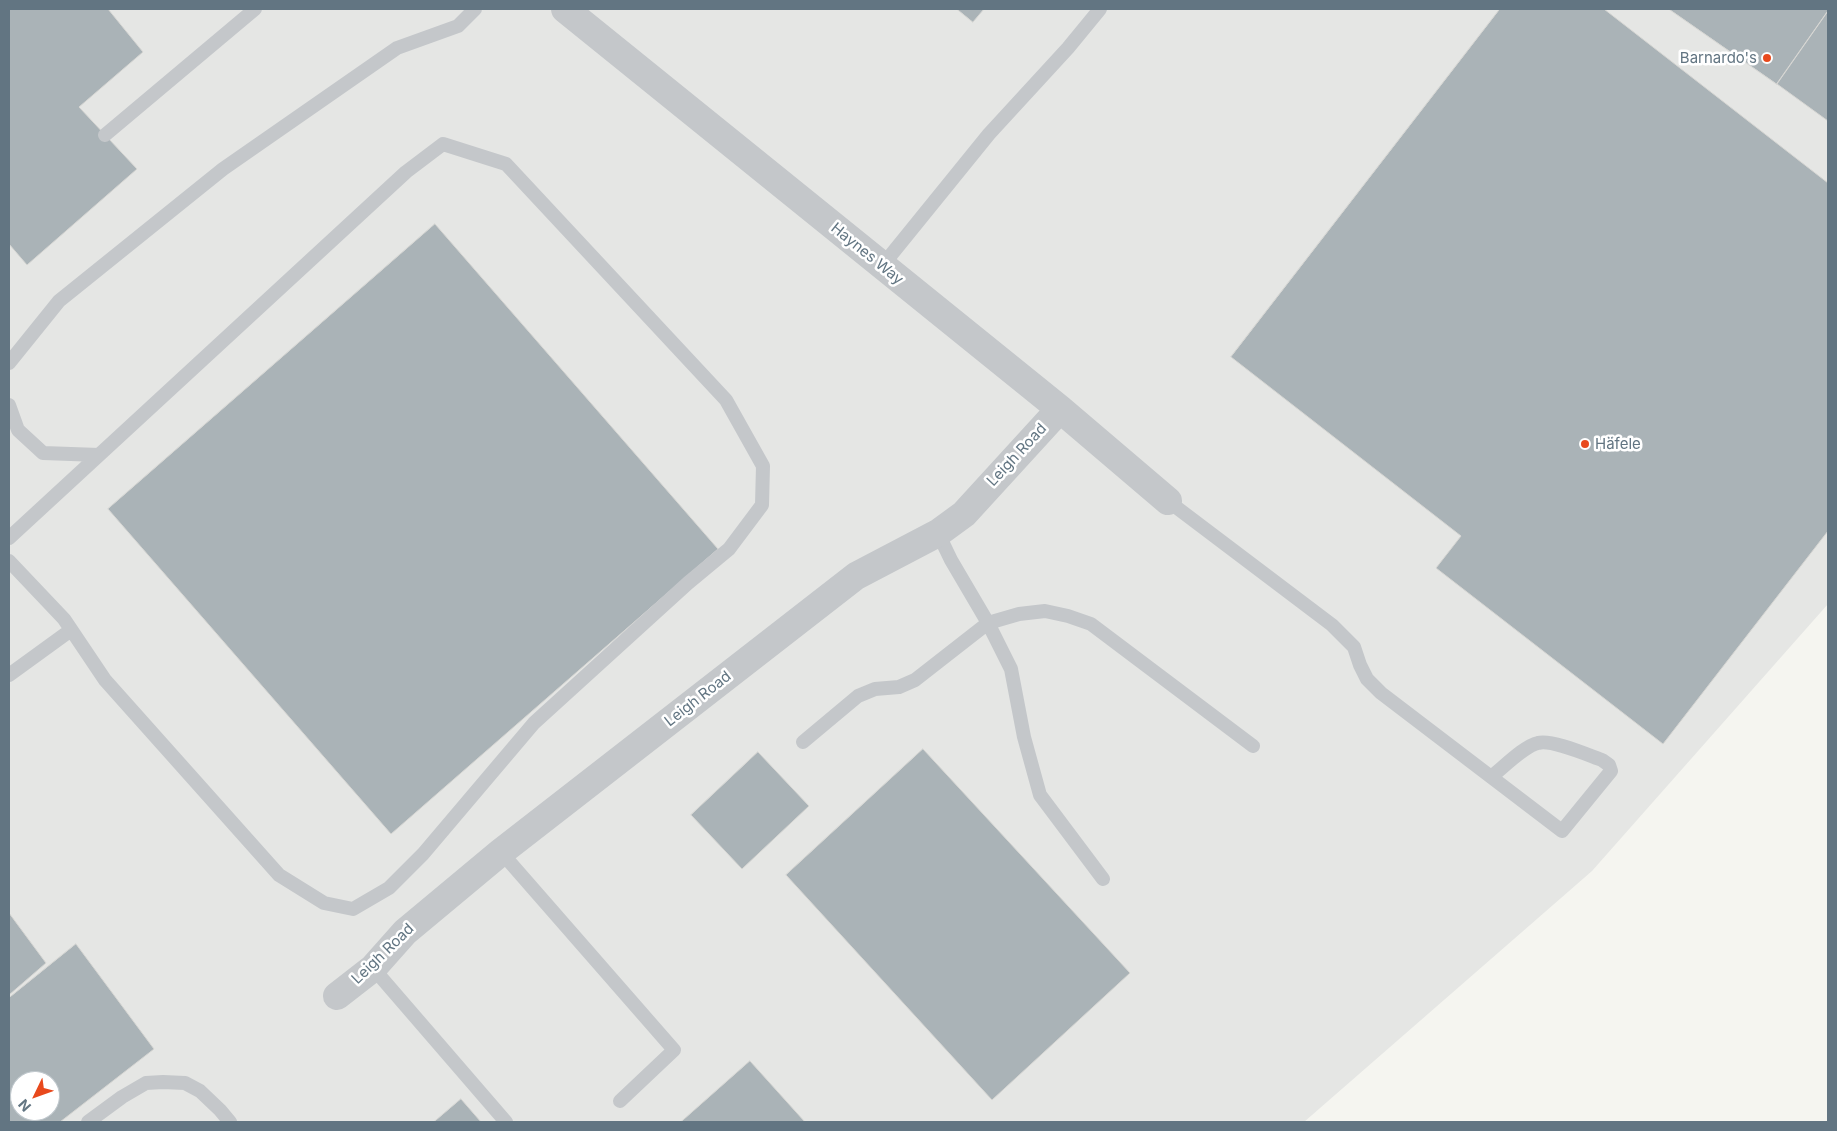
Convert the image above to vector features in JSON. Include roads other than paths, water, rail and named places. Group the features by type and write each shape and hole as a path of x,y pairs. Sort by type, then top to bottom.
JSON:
{"street":[{"name":"Haynes Way","path":"564,9 1060,409 1168,501"},
{"name":"Leigh Road","path":"337,996 373,968 405,932 501,852 856,576 938,533 964,514 1060,409"}],"lane":[{"path":"106,135 255,9"},
{"path":"9,363 59,301 223,169 397,48 458,26 475,9"},
{"path":"882,266 989,134 1068,48 1100,9"},
{"path":"9,538 406,172 443,144 506,164 726,400 763,466 762,505 729,549 688,583 534,723 423,854 389,888 353,909 324,903 279,875 105,680 64,619 9,561"},
{"path":"9,405 18,430 43,453 99,455"},
{"path":"1168,501 1332,625 1354,646 1360,666 1367,678 1381,693 1491,777 1562,831 1610,771 1609,765 1602,760 1548,742 1538,743 1524,750 1491,777"},
{"path":"938,533 951,560 988,623 1010,669 1024,737 1040,795 1103,880"},
{"path":"803,742 858,696 874,689 899,687 915,680 988,623 1019,614 1046,611 1091,624 1253,746"},
{"path":"9,675 71,630"},
{"path":"501,852 674,1050 620,1101"},
{"path":"373,968 506,1122"},
{"path":"88,1122 122,1097 146,1083 163,1082 185,1083 200,1091 230,1122"}],"place":[{"name":"Barnardo's","path":"1767,58"},
{"name":"Häfele","path":"1585,444"}]}
